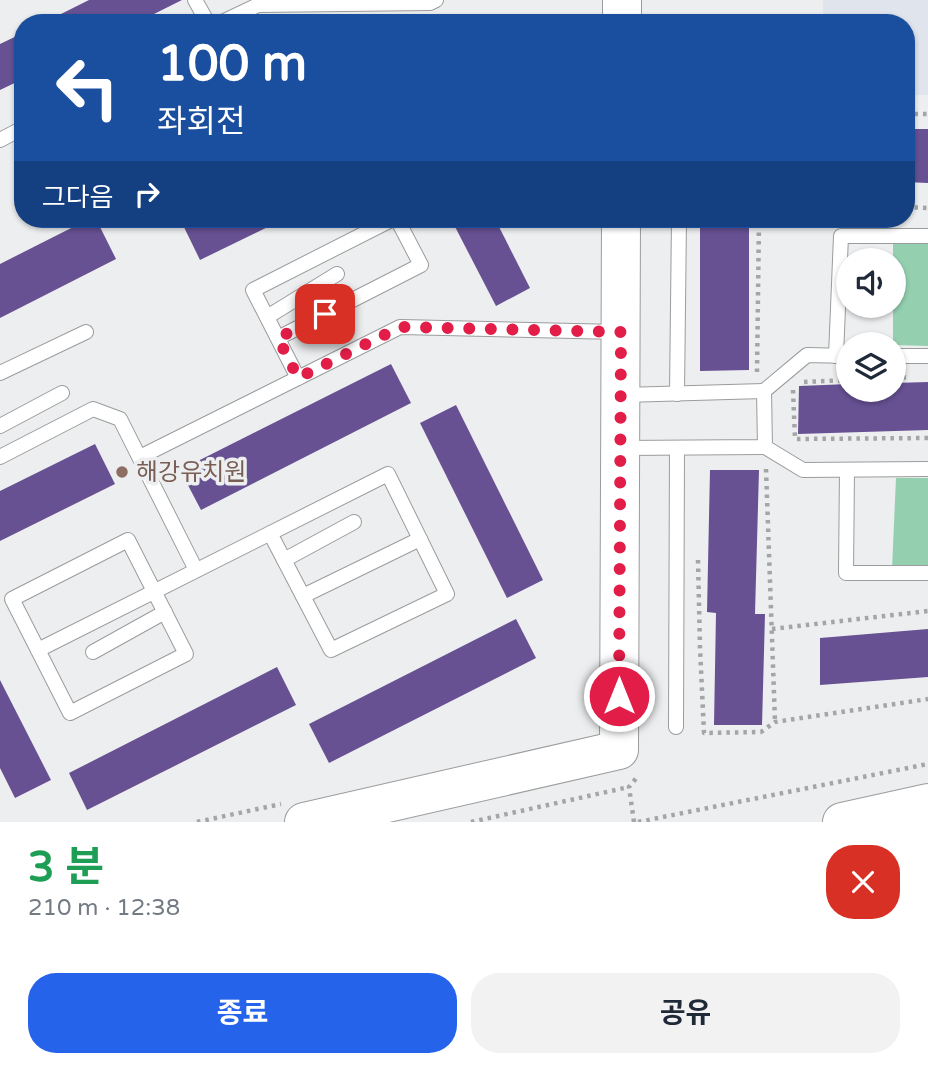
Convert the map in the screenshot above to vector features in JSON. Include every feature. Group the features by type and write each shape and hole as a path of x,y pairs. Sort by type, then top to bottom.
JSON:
{"street":[{"path":"298,812 619,750 621,228"},
{"path":"842,822 928,803"}],"lane":[{"path":"238,14 257,5 430,3 436,0"},
{"path":"298,378 253,290 377,228"},
{"path":"278,338 421,265 400,228"},
{"path":"677,394 679,228"},
{"path":"842,332 841,236 928,236"},
{"path":"267,317 337,274"},
{"path":"139,457 400,327 621,332"},
{"path":"0,373 86,332"},
{"path":"621,395 764,391 807,355 836,356"},
{"path":"906,356 928,356"},
{"path":"764,391 766,454"},
{"path":"0,426 62,393"},
{"path":"1,454 93,409 120,419 196,570"},
{"path":"676,727 677,447"},
{"path":"620,448 677,447 766,454 803,470 928,470"},
{"path":"847,470 846,573 928,573"},
{"path":"38,650 196,570 270,533 388,474 447,593 331,650 270,533"},
{"path":"284,560 354,522"},
{"path":"303,596 420,539"},
{"path":"128,540 165,612 186,654 70,713 12,599 128,540"},
{"path":"93,652 165,612"}],"path":[{"path":"746,375 757,375 759,228"},
{"path":"836,380 792,382 796,439 928,438"},
{"path":"766,454 775,722"},
{"path":"698,554 699,649 704,733 761,732 775,722 928,699"},
{"path":"772,629 928,611"},
{"path":"638,822 928,764"},
{"path":"471,822 629,788"},
{"path":"197,822 298,812"}],"shaded area":[{"path":"823,0 928,0 928,95 915,95 915,14 823,14"}],"green space":[{"path":"893,242 928,242 928,346 906,345 906,332 893,332 893,318 906,318 906,248 893,248"},
{"path":"896,478 928,478 928,568 892,569"}],"building":[{"path":"89,0 182,0 154,14 61,14"},
{"path":"14,37 14,83 0,90 0,44"},
{"path":"915,129 928,129 928,183 915,182"},
{"path":"71,228 100,228 116,259 0,318 0,264"},
{"path":"184,228 266,228 200,260"},
{"path":"456,228 500,228 530,288 496,306"},
{"path":"700,228 749,228 749,370 700,371"},
{"path":"391,364 411,403 201,510 180,470"},
{"path":"928,382 928,430 798,434 799,386 836,385 836,402 906,402 906,383"},
{"path":"456,405 543,580 507,598 420,423"},
{"path":"95,444 115,484 0,541 0,491"},
{"path":"710,470 759,470 755,614 765,614 762,725 714,725 716,613 707,612"},
{"path":"516,619 536,658 329,763 309,724"},
{"path":"928,629 928,677 820,685 820,638"},
{"path":"277,667 296,705 87,810 69,773"},
{"path":"0,680 51,780 15,798 0,768"}],"place":[{"name":"해강유치원","path":"122,472"}],"route":[{"path":"325,314 278,338 298,378 400,327 621,332 619,696"}]}
